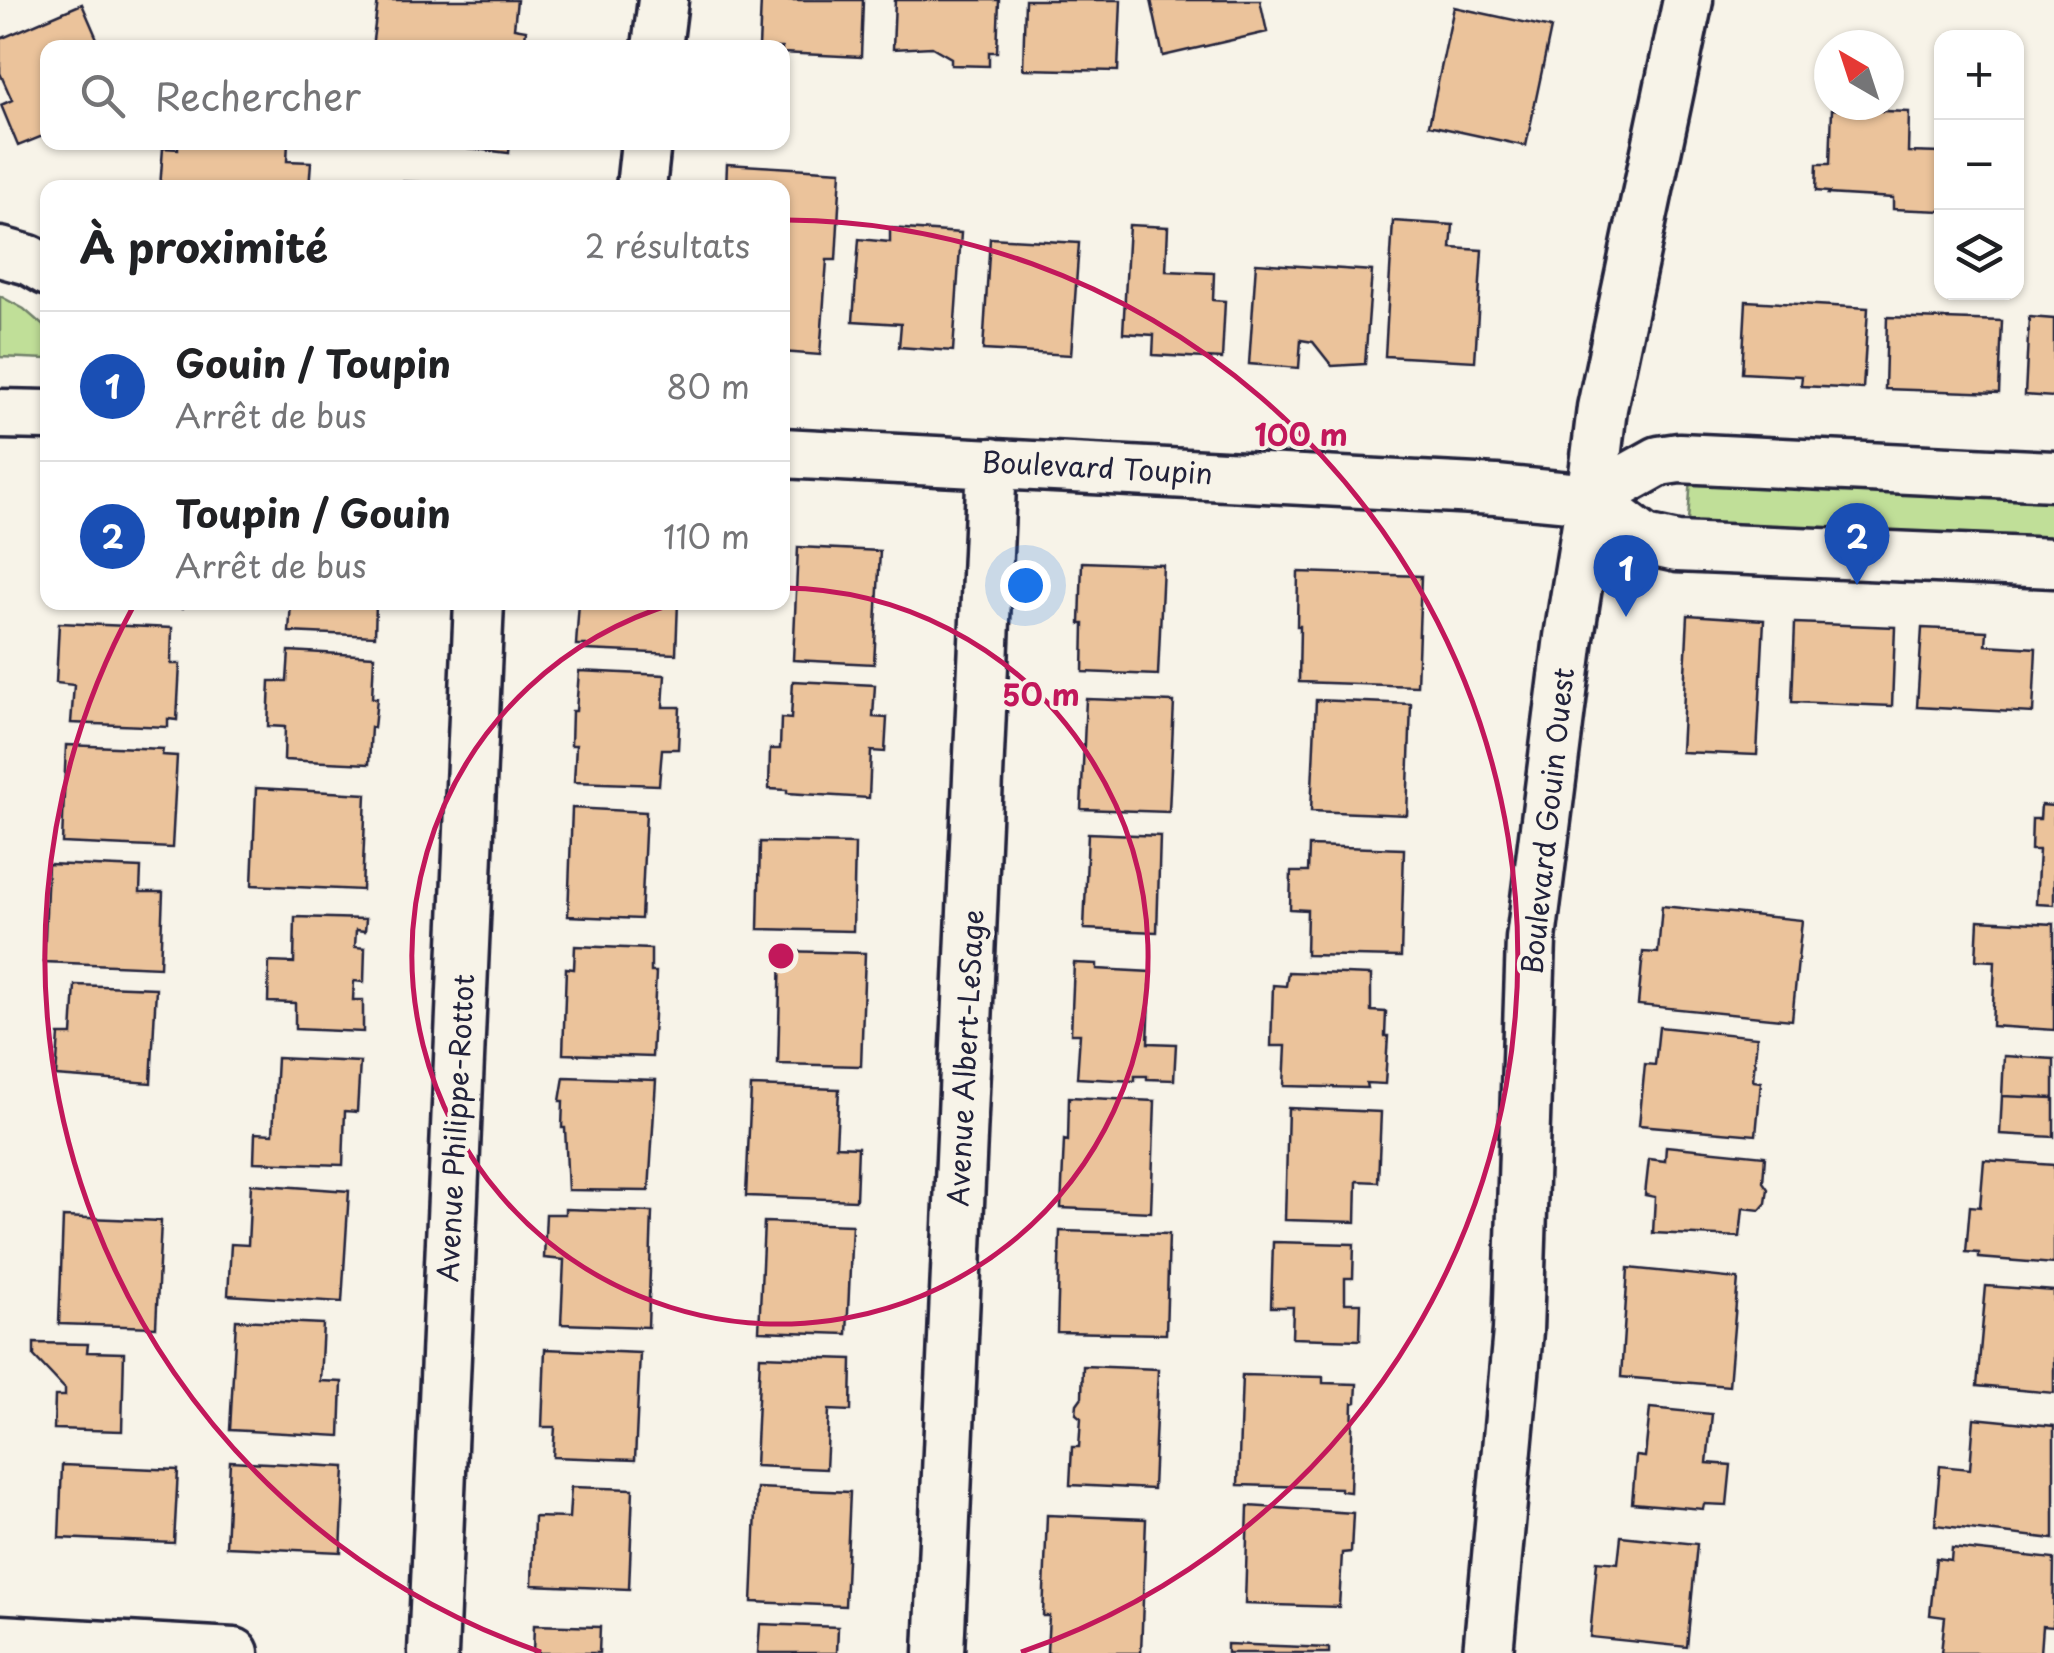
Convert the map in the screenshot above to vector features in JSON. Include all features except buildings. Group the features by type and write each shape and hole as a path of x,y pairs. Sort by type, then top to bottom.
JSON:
{"street":[{"path":"659,40 663,0"},
{"name":"Boulevard Gouin Ouest","path":"1488,1653 1518,1331 1530,938 1602,408 1688,0"},
{"path":"642,180 645,150"},
{"path":"0,252 40,266"},
{"path":"0,414 40,416"},
{"name":"Boulevard Toupin","path":"790,453 1456,487 1591,499"},
{"path":"2054,476 1679,458 1659,461 1591,499 1645,540 1676,547 2054,563"},
{"name":"Avenue Albert-LeSage","path":"939,1653 992,463"},
{"name":"Avenue Philippe-Rottot","path":"434,1653 479,610"},
{"path":"0,1640 234,1653"}],"green space":[{"path":"0,296 40,323 40,359 0,357"},
{"path":"1691,476 2054,495 2054,539 1688,522"}],"place":[{"name":"Toupin / Gouin","path":"1857,585"},
{"name":"Gouin / Toupin","path":"1626,617"}]}
